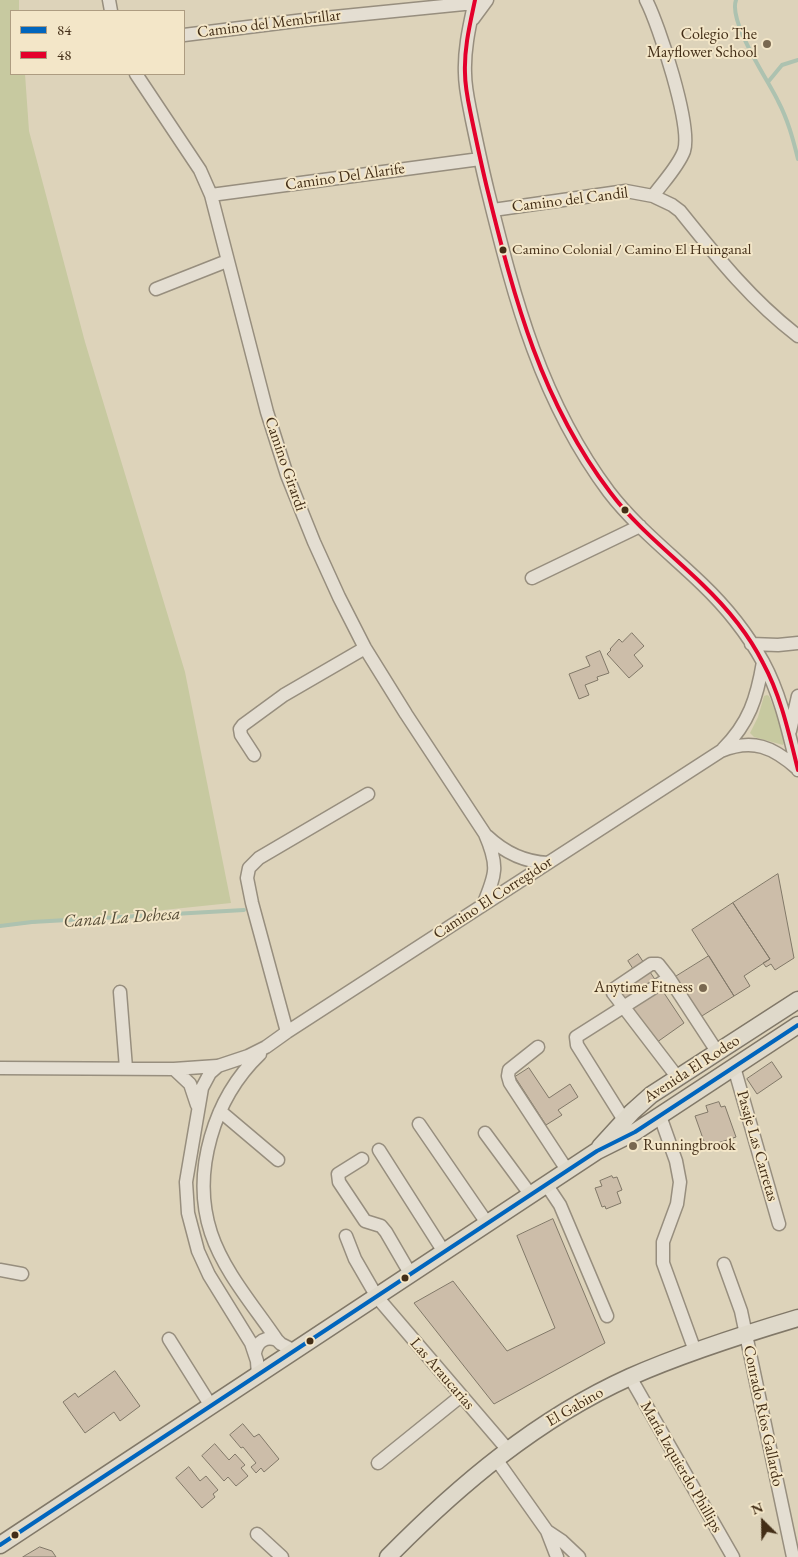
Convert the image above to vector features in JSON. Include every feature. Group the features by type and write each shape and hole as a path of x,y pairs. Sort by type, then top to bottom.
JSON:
{"main road":[{"name":"Avenida El Rodeo","path":"597,1151 624,1120 651,1095 798,1000"},
{"name":"Avenida El Rodeo","path":"0,1545 258,1376 530,1194 597,1151 635,1132 798,1025"},
{"name":"El Gabino","path":"388,1557 442,1504 502,1455 564,1412 630,1377 695,1351 798,1318"}],"street":[{"path":"646,0 657,23 672,74 686,139 684,152 680,159 653,196"},
{"path":"479,1 469,25 466,39 465,76 480,159 493,210 524,326 548,387 570,431 596,474 611,494 640,526 720,602 763,662 778,698 798,769"},
{"name":"Camino del Membrillar","path":"185,34 479,1"},
{"name":"Camino Girardi","path":"137,75 200,170 211,195 267,412 287,475 326,570 365,648 485,834 491,848 495,873 483,905"},
{"name":"Camino Del Alarife","path":"211,195 480,159"},
{"name":"Camino del Candil","path":"493,210 626,191 653,196 663,200 680,211 746,291 798,336"},
{"path":"156,290 227,261"},
{"path":"532,578 640,526"},
{"path":"751,644 778,645 798,643"},
{"path":"254,755 241,735 240,729 244,725 284,695 365,648"},
{"name":"Camino El Corregidor","path":"295,1351 277,1340 231,1274 220,1253 207,1219 204,1204 205,1171 210,1141 220,1111 242,1074 253,1060 287,1032 721,751 746,722 758,690 763,662"},
{"path":"789,733 798,696"},
{"path":"746,722 744,730 746,738 756,745"},
{"name":"Camino El Corregidor","path":"721,751 738,745 766,747 778,753 798,769"},
{"path":"287,1032 252,903 247,878 249,868 259,858 368,794"},
{"name":"Camino Girardi","path":"485,834 509,853 529,860 548,863"},
{"path":"678,1078 613,994 614,989 651,964 658,964 669,978 718,1053"},
{"path":"624,1120 576,1041 576,1037 669,978"},
{"path":"120,992 126,1068"},
{"path":"538,1047 509,1070 508,1076 510,1083 567,1170"},
{"name":"Camino El Corregidor","path":"0,1068 174,1069 218,1066 266,1048"},
{"path":"218,1066 205,1081 198,1109 186,1182 188,1213 198,1252 255,1353"},
{"name":"Pasaje Las Carretas","path":"734,1067 779,1224"},
{"path":"174,1069 190,1084 198,1109"},
{"path":"220,1111 278,1160"},
{"path":"660,1116 676,1161 680,1182 679,1197 663,1242 664,1263 695,1351"},
{"path":"419,1124 487,1223"},
{"path":"485,1133 530,1194"},
{"path":"379,1150 444,1252"},
{"path":"362,1159 338,1174 339,1182 365,1221 381,1226 386,1232 410,1275"},
{"path":"546,1184 560,1205 607,1316"},
{"name":"Las Araucarias","path":"346,1236 356,1259 377,1297 461,1396 502,1455 547,1531 556,1557"},
{"name":"Conrado Ríos Gallardo","path":"724,1264 741,1311 793,1557"},
{"path":"0,1270 22,1274"},
{"path":"258,1376 256,1348 262,1340 267,1338 277,1340"},
{"path":"169,1339 211,1406"},
{"name":"María Izquierdo Phillips","path":"630,1377 733,1557"},
{"path":"378,1463 461,1396"},
{"name":"Las Araucarias","path":"547,1531 562,1541 579,1557"},
{"path":"257,1534 282,1557"}],"green space":[{"path":"0,0 19,0 19,10 10,10 10,75 25,75 29,131 85,342 185,672 231,903 0,927"},
{"path":"767,695 778,718 783,745 754,737 750,733 758,717 764,696"}],"building":[{"path":"632,633 644,646 634,655 643,666 629,678 607,654 619,639 622,642"},
{"path":"600,651 609,673 597,677 598,680 585,685 589,695 579,699 569,674 590,666 586,657"},
{"path":"778,874 794,958 775,970 771,964 766,967 763,963 770,959 733,903"},
{"path":"733,903 770,959 744,976 750,986 734,996 692,930"},
{"path":"638,954 684,1023 653,1045 613,987 635,972 628,961"},
{"name":"Anytime Fitness","path":"709,956 734,996 697,1019 672,979"},
{"path":"772,1062 782,1077 757,1094 747,1079"},
{"path":"529,1068 549,1098 570,1084 578,1097 558,1110 562,1115 546,1125 515,1077"},
{"path":"719,1102 721,1107 725,1106 736,1137 706,1147 695,1116 708,1112 706,1106"},
{"path":"612,1176 613,1178 617,1177 622,1190 617,1192 621,1203 606,1209 605,1206 602,1207 595,1188 602,1186 600,1181"},
{"path":"553,1219 605,1343 494,1404 414,1303 453,1281 507,1351 555,1328 517,1236"},
{"path":"115,1371 140,1406 120,1421 114,1412 85,1433 63,1402 75,1393 78,1397"},
{"path":"243,1424 254,1437 259,1434 279,1459 264,1472 261,1468 256,1473 251,1467 256,1463 230,1435"},
{"path":"215,1444 229,1460 235,1454 245,1465 241,1468 248,1476 236,1486 228,1477 224,1481 202,1456"},
{"path":"189,1467 200,1481 206,1476 218,1490 213,1494 215,1497 202,1508 176,1478"},
{"path":"40,1547 52,1551 56,1557 23,1557"}],"waterway":[{"path":"736,0 735,10 743,36 782,108 798,159"},
{"path":"768,82 782,65 798,60"},
{"name":"Canal La Dehesa","path":"0,926 32,922 244,910"}],"transit line":[{"name":"48","path":"475,0 465,54 465,79 468,103 486,183 520,311 548,386 586,457 620,505 642,529 702,584 736,621 751,642 775,689 784,715 798,770"},
{"name":"84","path":"0,1545 597,1151 635,1132 798,1025"}],"place":[{"name":"Colegio The Mayflower School","path":"767,44"},
{"name":"Camino Colonial / Camino El Huinganal","path":"503,250"},
{"name":"Anytime Fitness","path":"703,988"},
{"name":"Runningbrook","path":"633,1146"}]}
